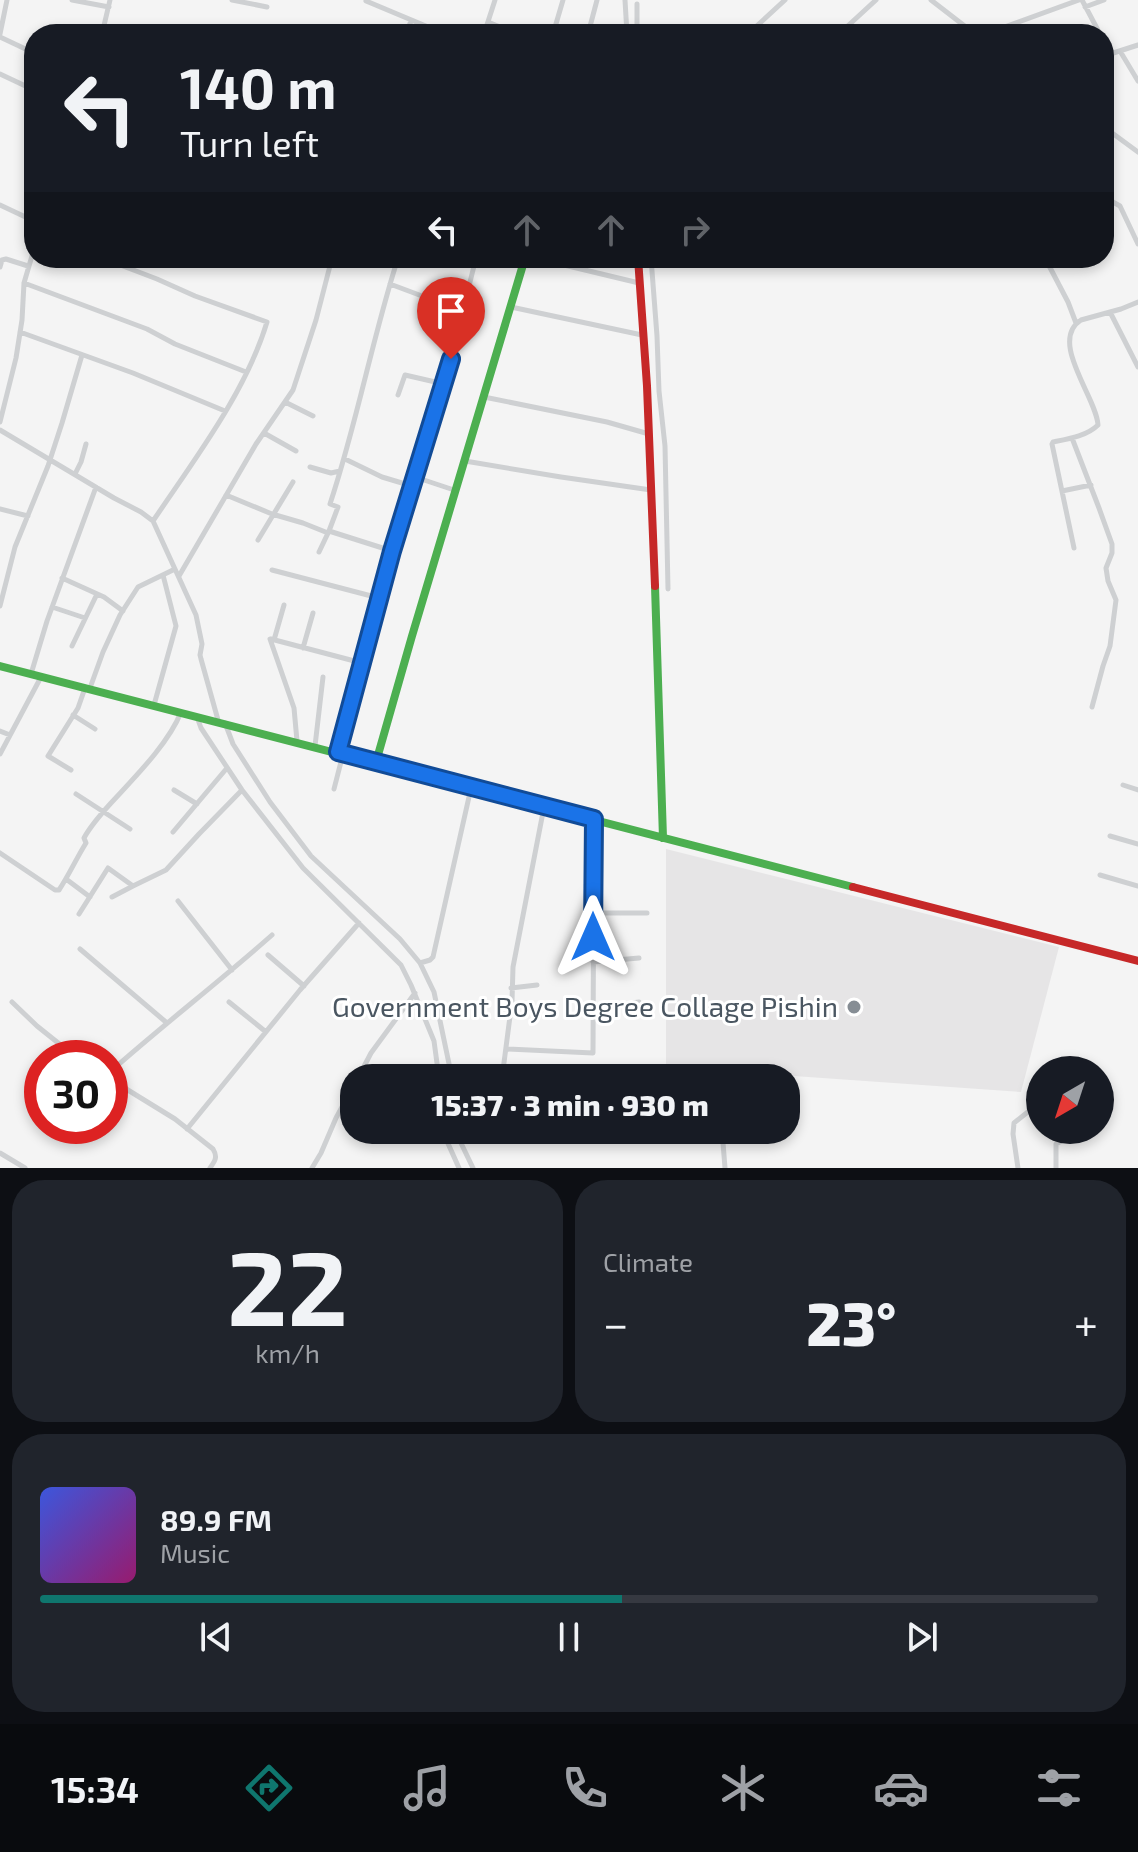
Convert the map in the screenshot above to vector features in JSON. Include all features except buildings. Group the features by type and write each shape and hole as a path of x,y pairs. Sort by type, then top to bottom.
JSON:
{"main road":[{"path":"376,762 522,268"},
{"path":"638,268 647,386 663,838"},
{"path":"0,666 222,721 1138,961"}],"street":[{"path":"7,0 0,36 24,48"},
{"path":"72,0 110,3 105,24"},
{"path":"232,0 267,7"},
{"path":"367,0 419,24"},
{"path":"487,24 495,0"},
{"path":"556,24 563,0"},
{"path":"591,24 597,0"},
{"path":"625,0 626,24"},
{"path":"759,24 785,0"},
{"path":"850,24 876,0"},
{"path":"931,0 962,24"},
{"path":"1015,24 1082,2 1104,0"},
{"path":"1082,2 1094,24"},
{"path":"637,4 637,24"},
{"path":"488,21 495,24"},
{"path":"1114,53 1138,45"},
{"path":"1120,51 1138,81"},
{"path":"0,74 24,85"},
{"path":"1114,134 1138,152"},
{"path":"1114,203 1120,206 1138,244"},
{"path":"0,205 24,216"},
{"path":"0,267 2,260 6,259 24,264"},
{"path":"0,422 16,358 28,268"},
{"path":"128,268 267,322 261,341 225,411 153,521"},
{"path":"179,577 226,495 293,390 329,268"},
{"path":"319,552 338,507 330,504 345,459 395,268"},
{"path":"334,789 379,598 444,384 472,268"},
{"path":"577,268 639,283"},
{"path":"652,268 665,446 668,589"},
{"path":"1050,268 1076,323"},
{"path":"24,283 147,329 175,344 246,372"},
{"path":"390,284 462,311"},
{"path":"1074,548 1052,444 1093,430 1098,425 1097,414 1078,377 1072,355 1072,330 1081,320 1138,302"},
{"path":"511,307 642,335"},
{"path":"1110,312 1138,367"},
{"path":"20,332 225,411"},
{"path":"0,606 15,547 50,459 82,355"},
{"path":"398,395 405,375 444,384"},
{"path":"484,397 607,422 649,434"},
{"path":"285,402 313,416"},
{"path":"0,430 153,521 198,621 202,644 200,655 233,744 270,802 311,856 400,939 420,963 434,992 449,1064"},
{"path":"264,433 296,451"},
{"path":"1072,438 1112,544 1106,568 1116,600 1110,646 1092,707"},
{"path":"75,474 86,444"},
{"path":"345,459 382,477 412,486"},
{"path":"465,461 651,490"},
{"path":"310,467 331,473 341,471"},
{"path":"415,477 455,490"},
{"path":"258,540 293,482"},
{"path":"1062,491 1091,485"},
{"path":"0,754 36,675 52,607 96,487"},
{"path":"226,495 272,514 392,551"},
{"path":"0,509 28,516"},
{"path":"71,770 48,756 88,688 123,611 138,587 174,569"},
{"path":"272,570 379,598"},
{"path":"154,705 176,626 165,574"},
{"path":"62,578 97,594 123,611"},
{"path":"72,646 97,594"},
{"path":"274,640 284,605"},
{"path":"52,607 85,618"},
{"path":"303,648 313,613"},
{"path":"297,741 294,708 270,639 362,663"},
{"path":"315,746 323,677"},
{"path":"0,853 57,891 86,843 85,836 177,724 181,712"},
{"path":"73,715 95,729"},
{"path":"197,715 201,728 242,790 303,868 401,965 434,1041 437,1064"},
{"path":"0,731 10,735"},
{"path":"173,832 227,768"},
{"path":"1123,785 1138,790"},
{"path":"420,963 433,957 471,787"},
{"path":"174,790 197,804"},
{"path":"112,897 166,870 242,790"},
{"path":"76,794 130,829"},
{"path":"504,1064 513,967 544,807"},
{"path":"506,1049 593,1053 594,819"},
{"path":"1110,836 1138,844"},
{"path":"79,914 108,868 133,886"},
{"path":"1100,875 1138,886"},
{"path":"66,879 90,897"},
{"path":"178,901 232,970"},
{"path":"593,913 647,913"},
{"path":"187,1129 359,923"},
{"path":"128,1057 272,935"},
{"path":"80,949 167,1023"},
{"path":"268,955 304,986"},
{"path":"593,962 639,958"},
{"path":"511,988 537,985"},
{"path":"365,1064 415,993"},
{"path":"12,1002 55,1040"},
{"path":"229,1002 266,1032"},
{"path":"593,1008 639,1002"},
{"path":"128,1090 175,1119 213,1149 216,1161 210,1168"},
{"path":"312,1168 340,1113"},
{"path":"1018,1168 1013,1125 1026,1113"},
{"path":"448,1144 459,1168"},
{"path":"461,1144 473,1168"},
{"path":"723,1144 725,1168"},
{"path":"1056,1144 1056,1168"},
{"path":"0,1153 25,1168"}],"shaded area":[{"name":"Government Boys Degree Collage Pishin","path":"666,849 1059,947 1030,1056 1026,1056 1021,1092 800,1076 800,1064 666,1064"}],"traffic: fast":[{"path":"376,762 522,268"},
{"path":"655,586 663,838"},
{"path":"0,666 853,887"}],"traffic: jam":[{"path":"639,268 655,586"},
{"path":"853,887 1138,961"}],"place":[{"name":"Government Boys Degree Collage Pishin","path":"854,1007"}],"route":[{"path":"451,359 392,551 338,752 594,819 593,937"}]}
